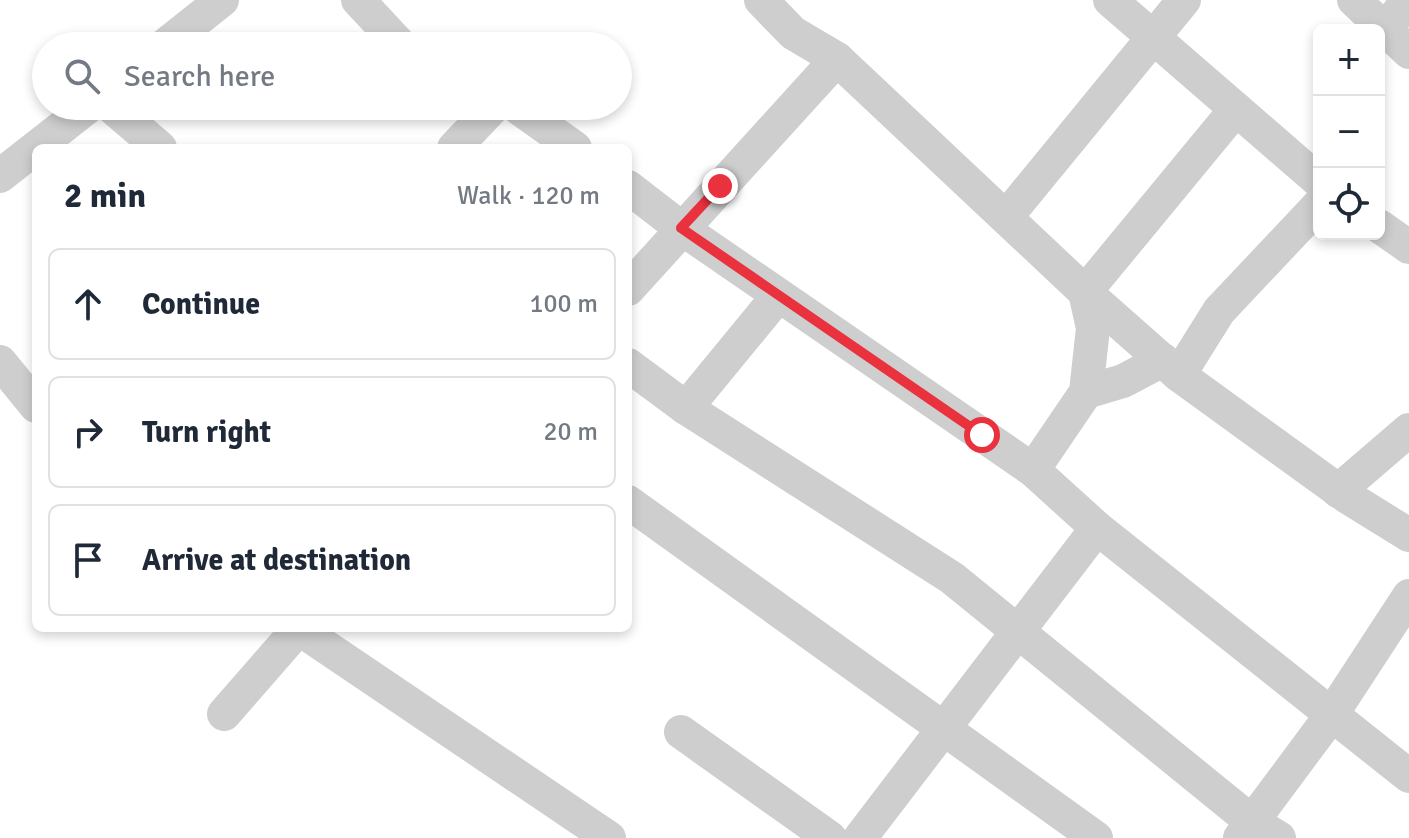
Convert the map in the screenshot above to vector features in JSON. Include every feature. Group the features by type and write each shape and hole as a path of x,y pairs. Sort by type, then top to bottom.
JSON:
{"street":[{"path":"182,32 222,0"},
{"path":"358,0 388,32"},
{"path":"761,0 793,33 837,59 1085,292 1171,367 1338,491 1409,535"},
{"path":"1110,0 1313,176"},
{"path":"1007,216 1184,0"},
{"path":"1354,0 1397,41 1408,0"},
{"path":"632,284 837,59"},
{"path":"1085,292 1236,109"},
{"path":"41,144 71,120"},
{"path":"127,120 155,144"},
{"path":"458,144 481,120"},
{"path":"536,120 569,144"},
{"path":"0,176 32,151"},
{"path":"632,190 778,296 1033,470 1097,528 1330,717 1409,776"},
{"path":"1086,392 1171,367 1313,211"},
{"path":"1385,230 1409,247"},
{"path":"1033,470 1086,392 1093,328 1085,292"},
{"path":"686,408 778,296"},
{"path":"0,362 32,401"},
{"path":"632,368 686,408 919,555 1018,632 1257,832 1409,596"},
{"path":"1338,491 1409,430"},
{"path":"632,505 1096,838"},
{"path":"860,838 1097,528"},
{"path":"224,714 296,632"},
{"path":"305,632 609,838"},
{"path":"681,732 830,838"}],"route":[{"path":"720,186 681,228 982,435"}]}
